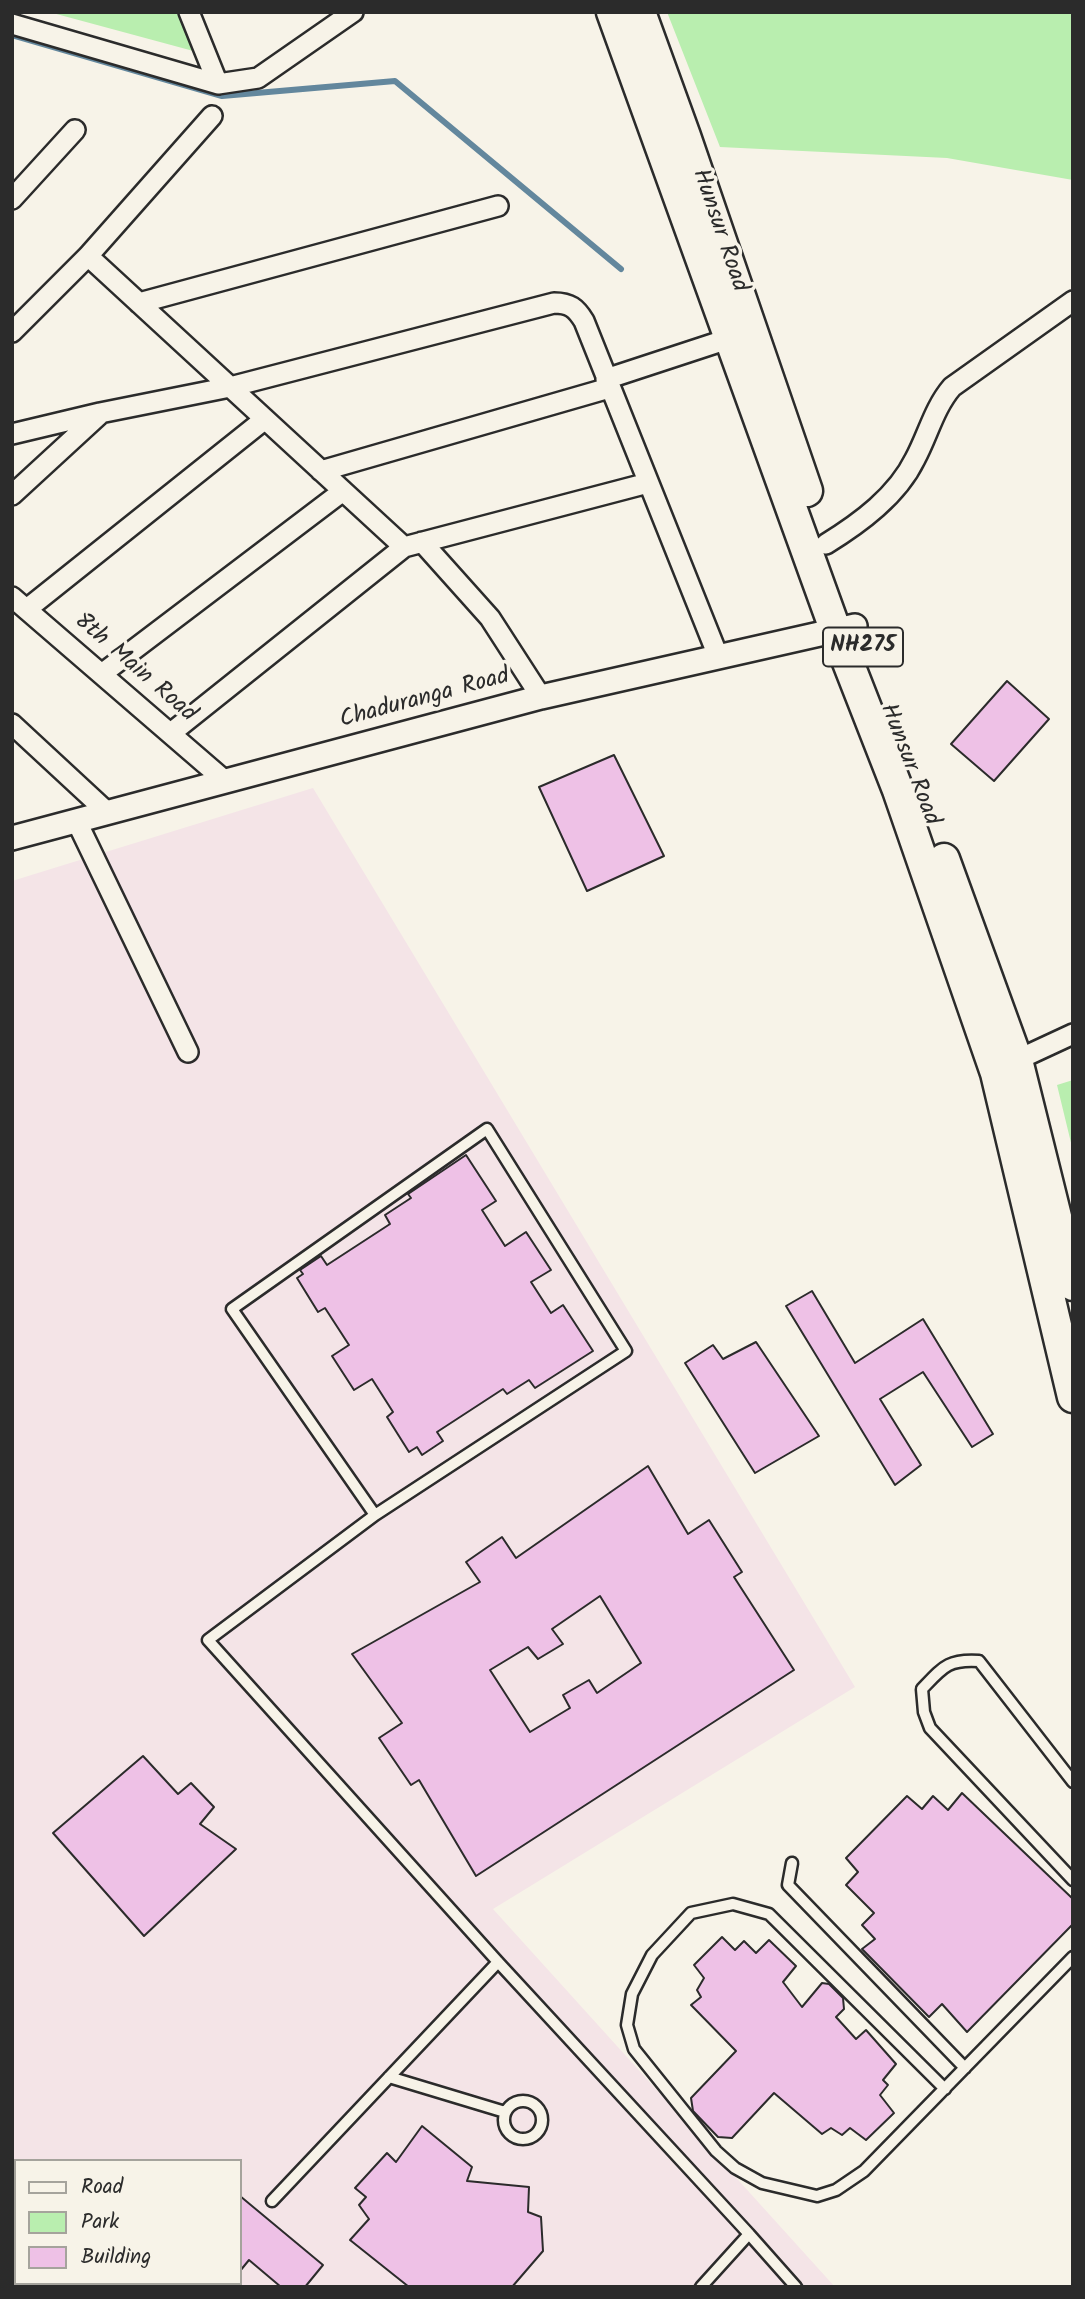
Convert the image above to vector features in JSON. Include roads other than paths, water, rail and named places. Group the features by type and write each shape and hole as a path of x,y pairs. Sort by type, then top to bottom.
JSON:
{"main road":[{"path":"612,12 731,338 845,628 996,1073 1073,1397"},
{"name":"Hunsur Road","path":"640,12 826,544 845,628 1017,1060 1073,1285"}],"street":[{"path":"188,12 218,85"},
{"path":"12,24 218,85 258,79 353,12"},
{"path":"12,332 88,256 212,116"},
{"path":"12,200 75,131"},
{"path":"139,303 498,206"},
{"path":"88,256 343,491 413,545 490,618 541,697"},
{"path":"826,544 866,517 898,485 915,459 939,404 952,387 1073,301"},
{"path":"12,434 230,387 554,303 567,303 577,310 584,321 718,656"},
{"path":"321,471 607,383 731,338"},
{"path":"12,495 100,413"},
{"path":"20,603 265,419"},
{"path":"171,733 413,545 648,483"},
{"path":"103,673 343,491"},
{"name":"8th Main Road","path":"20,603 223,780"},
{"name":"Chaduranga Road","path":"12,838 541,697 845,628"},
{"path":"12,724 107,812"},
{"path":"76,820 188,1052"},
{"path":"1017,1060 1073,1034"}],"lane":[{"path":"374,1515 232,1309 487,1129 626,1351 374,1515 208,1640 796,2287"},
{"path":"1072,1876 930,1728 924,1712 922,1689 938,1672 957,1660 979,1661 1073,1782"},
{"path":"792,1863 789,1885 965,2068"},
{"path":"944,2090 769,1914 733,1904 691,1913 652,1955 632,1994 627,2025 634,2049 716,2151 736,2168 762,2183 817,2196 836,2190 864,2171 944,2090 1073,1957"},
{"path":"272,2201 498,1962"},
{"path":"389,2077 506,2112"},
{"path":"701,2287 749,2234"}],"waterway":[{"path":"12,35 222,96 395,81 621,269"}]}
